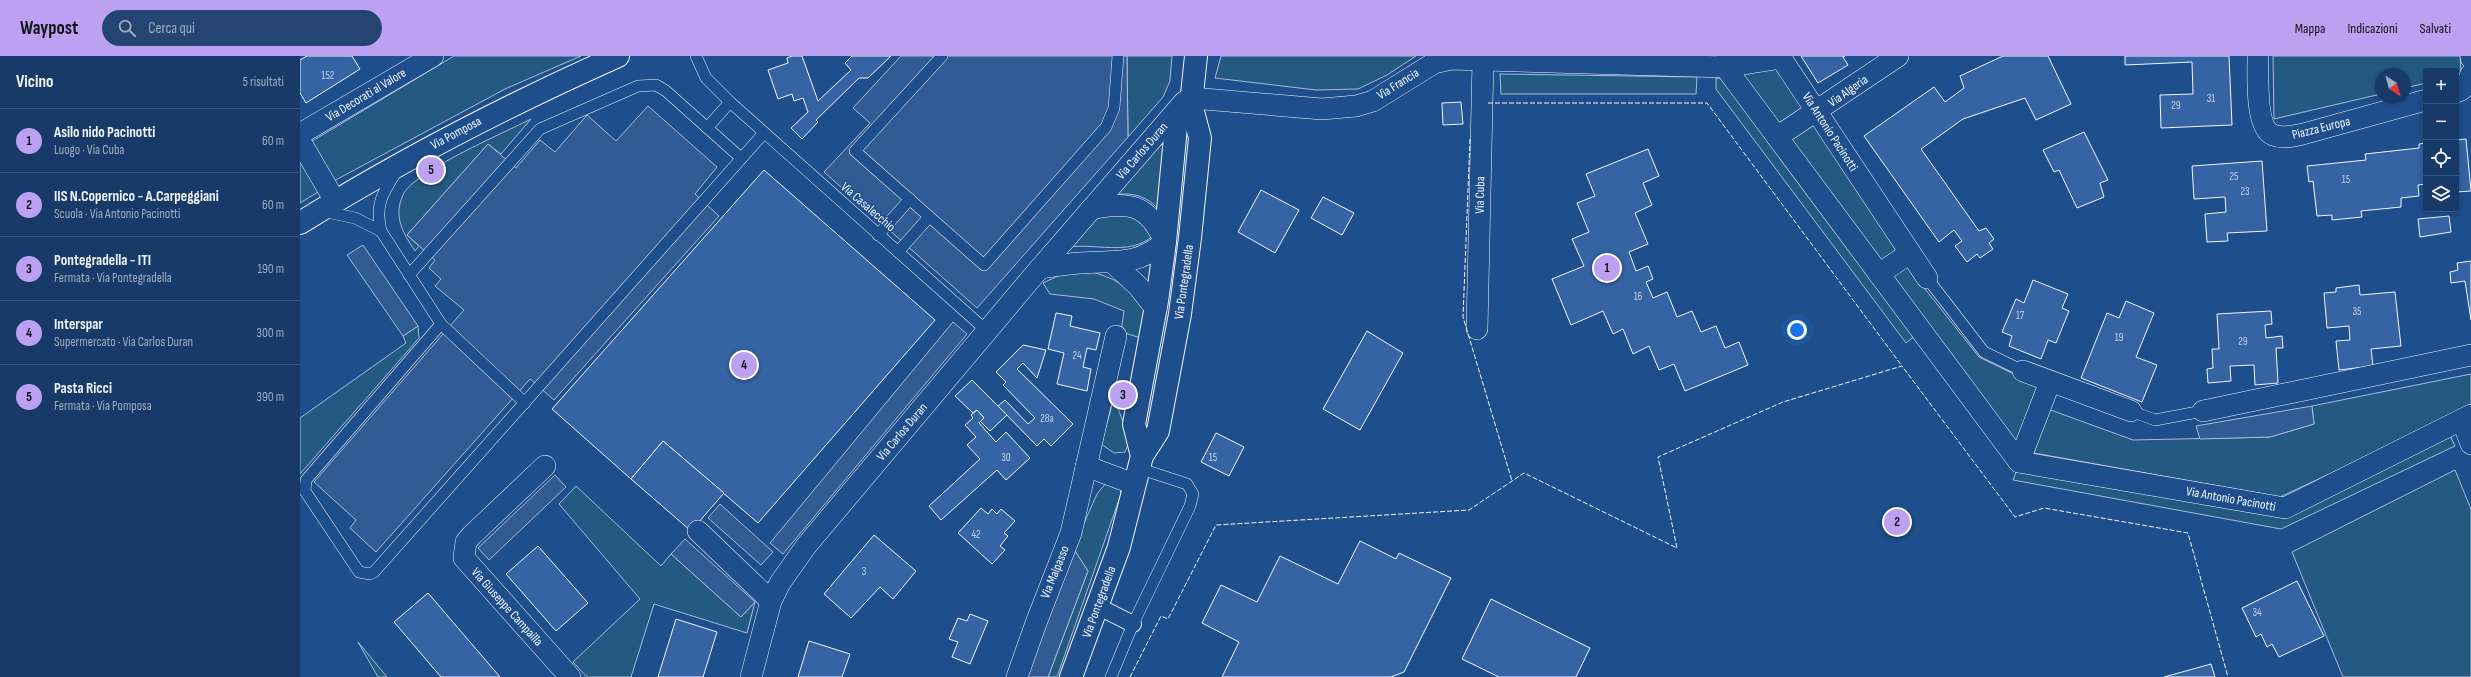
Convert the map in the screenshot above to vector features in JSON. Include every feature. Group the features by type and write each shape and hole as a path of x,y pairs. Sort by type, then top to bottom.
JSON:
{"street":[{"name":"Via Decorati al Valore","path":"300,134 433,56"},
{"name":"Via Pomposa","path":"300,223 401,162 496,112 618,56"},
{"name":"Via Pontegradella","path":"1071,677 1118,547 1138,469 1158,431 1180,314 1189,247 1200,138 1192,98 1196,56"},
{"name":"Via Algeria","path":"1777,137 1816,113 1898,56"},
{"name":"Piazza Europa","path":"2258,56 2260,113 2264,128 2272,135 2284,138 2304,134 2423,101"},
{"name":"Via Antonio Pacinotti","path":"1726,61 1781,58 1816,113 1927,278"},
{"name":"Via Francia","path":"1192,98 1322,108 1346,107 1373,100 1434,63 1452,59 1726,61"},
{"name":"Via Cuba","path":"1477,329 1483,60"},
{"path":"1726,61 1777,137 2019,462"},
{"path":"2459,91 2468,84 2471,74"},
{"name":"Via Pontegradella","path":"1138,469 1134,424 1156,309 1166,242 1176,127 1192,98"},
{"name":"Via Carlos Duran","path":"751,677 771,601 780,582 806,546 1040,268 1091,209 1192,98"},
{"path":"300,142 327,206"},
{"path":"1091,209 1116,204 1129,204 1151,217 1166,242"},
{"path":"1040,268 1081,263 1113,263 1141,259 1166,242 1189,247"},
{"path":"1879,274 1910,253"},
{"path":"1113,263 1138,286 1156,309"},
{"name":"Via Malpasso","path":"1017,677 1071,533 1116,336"},
{"path":"2203,411 2471,356"},
{"path":"2023,371 2131,411"},
{"path":"2019,462 2050,382"},
{"name":"Via Antonio Pacinotti","path":"2019,462 2285,508 2466,418"},
{"path":"2466,418 2471,444"},
{"name":"Via Giuseppe Campailla","path":"545,466 472,535 466,542 464,558 570,677"},
{"path":"1086,466 1138,469"},
{"path":"698,531 771,601"},
{"path":"1097,606 1133,624"}],"lane":[{"path":"696,56 706,78 730,102 707,128"},
{"path":"942,56 855,151 984,265 1106,127 1114,108 1118,56"},
{"path":"409,275 532,136 550,123 638,86 648,84 656,85 666,91 741,158"},
{"name":"Via Casalecchio","path":"730,102 987,331"},
{"path":"441,324 306,480 305,491 359,572 370,574 374,572 764,133"},
{"path":"401,162 380,199 378,210 381,231 441,324 525,403"},
{"path":"878,235 910,199"},
{"path":"327,206 381,231"},
{"path":"898,252 929,217"},
{"path":"1927,278 1984,352 2023,371"},
{"path":"2131,411 2155,420 2203,411"},
{"path":"1111,677 1133,624 1190,506 1193,494 1187,484 1138,469"}],"shaded area":[{"path":"454,56 581,56 505,89 332,182 309,143"},
{"path":"901,56 1127,56 1128,137 977,308 824,172 870,123 853,108"},
{"path":"1127,56 1172,56 1170,81 1163,97 1128,137"},
{"path":"1221,56 1416,56 1387,75 1358,89 1316,90 1215,78"},
{"path":"2273,56 2460,56 2461,74 2459,75 2459,68 2423,68 2423,84 2411,87 2411,68 2375,68 2375,95 2274,119"},
{"path":"1776,68 1803,109 1778,125 1740,74"},
{"path":"1500,74 1697,77 1696,94 1501,94"},
{"path":"1716,78 1729,79 1917,334 1906,343 1716,89"},
{"path":"648,106 717,167 695,194 719,216 554,400 530,379 376,552 350,528 356,520 314,482 464,310 435,286 441,279 429,268 435,260 407,235 488,144 516,168 540,140 555,152 587,115 616,141"},
{"path":"531,119 501,154 488,144 407,235 419,246 415,251 403,231 399,218 400,203 403,195 410,186 423,175 441,164"},
{"path":"1813,123 1925,289 1979,357 2038,386 2016,450 1786,140"},
{"path":"1169,137 1160,211 1150,201 1138,196 1125,194 1111,195"},
{"path":"300,159 318,192 300,203"},
{"path":"1126,211 1158,231 1149,239 1127,247 1068,247 1094,219"},
{"path":"363,245 418,326 403,336 347,255"},
{"path":"1093,272 1118,282 1134,296 1145,312 1141,338 1121,332 1124,311 1094,299 1050,294 1043,283 1064,273"},
{"path":"953,322 967,334 783,554 770,543"},
{"path":"418,326 419,338 300,474 300,418 406,343 403,336"},
{"path":"2471,374 2471,408 2280,497 2034,453 2048,409 2133,440 2270,437 2314,424 2312,406"},
{"path":"1114,398 1130,440 1125,452 1114,453 1101,444"},
{"path":"2312,406 2314,424 2270,437 2200,439 2196,426"},
{"path":"2449,433 2455,446 2281,529 2013,480 2018,467 2283,515"},
{"path":"2455,470 2471,509 2471,677 2343,677 2292,552"},
{"path":"555,475 566,487 489,560 478,548"},
{"path":"1106,483 1120,488 1121,494 1057,677 1048,677 1088,571 1073,548 1097,494"},
{"path":"576,486 661,566 671,554 741,617 755,602 747,633 654,604 631,677 587,677 573,662 640,599 559,504"},
{"path":"720,504 773,552 761,565 708,518"},
{"path":"685,539 755,602 741,617 671,554"},
{"path":"1073,548 1088,571 1048,677 1024,677"},
{"path":"358,642 387,677 378,677"}],"building":[{"path":"307,56 352,56 360,69 306,103 300,93 300,60"},
{"path":"792,56 802,56 818,101 851,70 845,63 852,56 891,56 868,78 859,78 816,120 818,122 802,139 791,128 808,112 803,98 794,101 792,94 778,99 768,70 788,63 787,58"},
{"path":"1801,56 1845,56 1843,57 1848,65 1818,83"},
{"path":"2003,56 2048,56 2071,104 2036,120 2025,98 1963,119 1921,149 1979,231 1986,228 1994,239 1989,243 1993,249 1980,258 1977,254 1967,262 1955,246 1962,241 1954,230 1939,242 1864,136 1934,87 1945,102 1964,88 1960,76"},
{"path":"2125,56 2229,56 2232,125 2161,128 2160,95 2193,94 2192,62 2125,65"},
{"path":"1461,102 1463,124 1443,125 1442,103"},
{"path":"2084,132 2108,180 2100,183 2104,197 2077,208 2059,170 2054,172 2043,150"},
{"path":"2466,139 2471,191 2459,192 2459,140"},
{"path":"2423,143 2423,184 2418,185 2419,196 2401,198 2401,207 2361,211 2362,217 2332,220 2332,215 2317,216 2313,181 2309,182 2307,166 2366,160 2365,154 2419,148 2419,144"},
{"path":"1648,149 1659,176 1643,183 1652,205 1635,213 1648,244 1629,252 1636,271 1648,266 1653,279 1646,282 1653,298 1667,292 1677,317 1692,311 1701,332 1716,326 1725,348 1739,342 1748,365 1685,391 1674,364 1659,370 1649,346 1633,354 1623,329 1613,334 1603,311 1571,325 1552,279 1584,266 1572,239 1589,232 1577,203 1595,196 1586,174"},
{"path":"2262,161 2267,231 2227,233 2228,241 2207,242 2205,214 2226,212 2225,197 2194,199 2192,166"},
{"path":"764,170 935,320 758,523 663,441 631,479 552,409"},
{"path":"1261,190 1299,210 1275,253 1238,232"},
{"path":"1323,197 1354,213 1342,235 1311,218"},
{"path":"2449,216 2451,232 2420,237 2418,219"},
{"path":"2471,261 2471,320 2465,281 2451,283 2450,272 2458,270 2457,263"},
{"path":"2033,280 2068,294 2062,308 2069,311 2056,343 2048,340 2041,359 2009,346 2012,336 2002,332 2016,299 2024,303"},
{"path":"2359,285 2360,295 2395,292 2401,346 2371,349 2373,366 2339,370 2336,341 2350,340 2349,326 2327,328 2324,293 2336,292 2336,288"},
{"path":"2126,301 2154,313 2136,357 2157,365 2142,402 2081,378 2107,313 2119,318"},
{"path":"2271,311 2272,324 2265,325 2266,338 2282,336 2283,348 2276,348 2278,383 2255,385 2254,365 2230,366 2231,381 2208,383 2207,369 2213,368 2212,349 2219,349 2217,314"},
{"path":"1056,313 1072,316 1070,326 1100,333 1096,350 1087,348 1083,367 1091,369 1087,391 1057,384 1064,353 1048,349"},
{"path":"1367,331 1403,353 1360,430 1323,409"},
{"path":"1023,345 1046,350 1037,378 1023,363 1017,369 1073,424 1051,446 1044,439 1037,446 998,406 1005,400 1028,424 1035,418 1003,385 1006,382 996,372"},
{"path":"972,380 1007,415 990,431 980,421 984,418 977,410 973,413 955,396"},
{"path":"977,410 984,418 979,423 996,442 1006,432 1030,458 1006,480 997,470 941,520 929,506 980,459 967,445 976,437 965,425 973,418 971,415"},
{"path":"1216,433 1244,447 1229,476 1201,462"},
{"path":"663,441 724,493 691,531 631,479"},
{"path":"981,508 988,514 992,509 997,514 1001,509 1015,521 1004,533 1008,536 1000,546 1005,550 992,564 958,533"},
{"path":"874,535 916,571 893,599 880,587 851,618 824,594"},
{"path":"1360,541 1396,559 1399,553 1451,578 1404,672 1391,677 1222,677 1239,642 1202,623 1221,585 1257,602 1280,556 1338,584"},
{"path":"538,546 588,603 556,631 506,574"},
{"path":"2297,581 2324,636 2279,657 2272,644 2267,647 2261,634 2256,637 2242,608"},
{"path":"428,593 500,677 441,677 394,622"},
{"path":"1491,599 1590,648 1576,677 1499,677 1462,659"},
{"path":"970,614 988,621 970,664 952,657 958,642 949,639 958,618 967,621"},
{"path":"676,619 717,632 703,677 658,677"},
{"path":"809,641 850,654 842,677 798,677"},
{"path":"2211,664 2215,677 2164,677"}],"fence":[{"path":"1488,103 1707,103 1902,366"},
{"path":"1470,139 1463,317 1512,481"},
{"path":"1130,677 1161,616 1168,619 1216,525 1469,510 1524,473 1677,548 1658,457 1783,402 1902,366 2015,517 2044,508 2188,533 2228,677"}],"place":[{"name":"Pasta Ricci","path":"431,170"},
{"name":"Asilo nido Pacinotti","path":"1607,268"},
{"name":"Interspar","path":"744,365"},
{"name":"Pontegradella - ITI","path":"1123,395"},
{"name":"IIS N.Copernico - A.Carpeggiani","path":"1897,522"}]}
